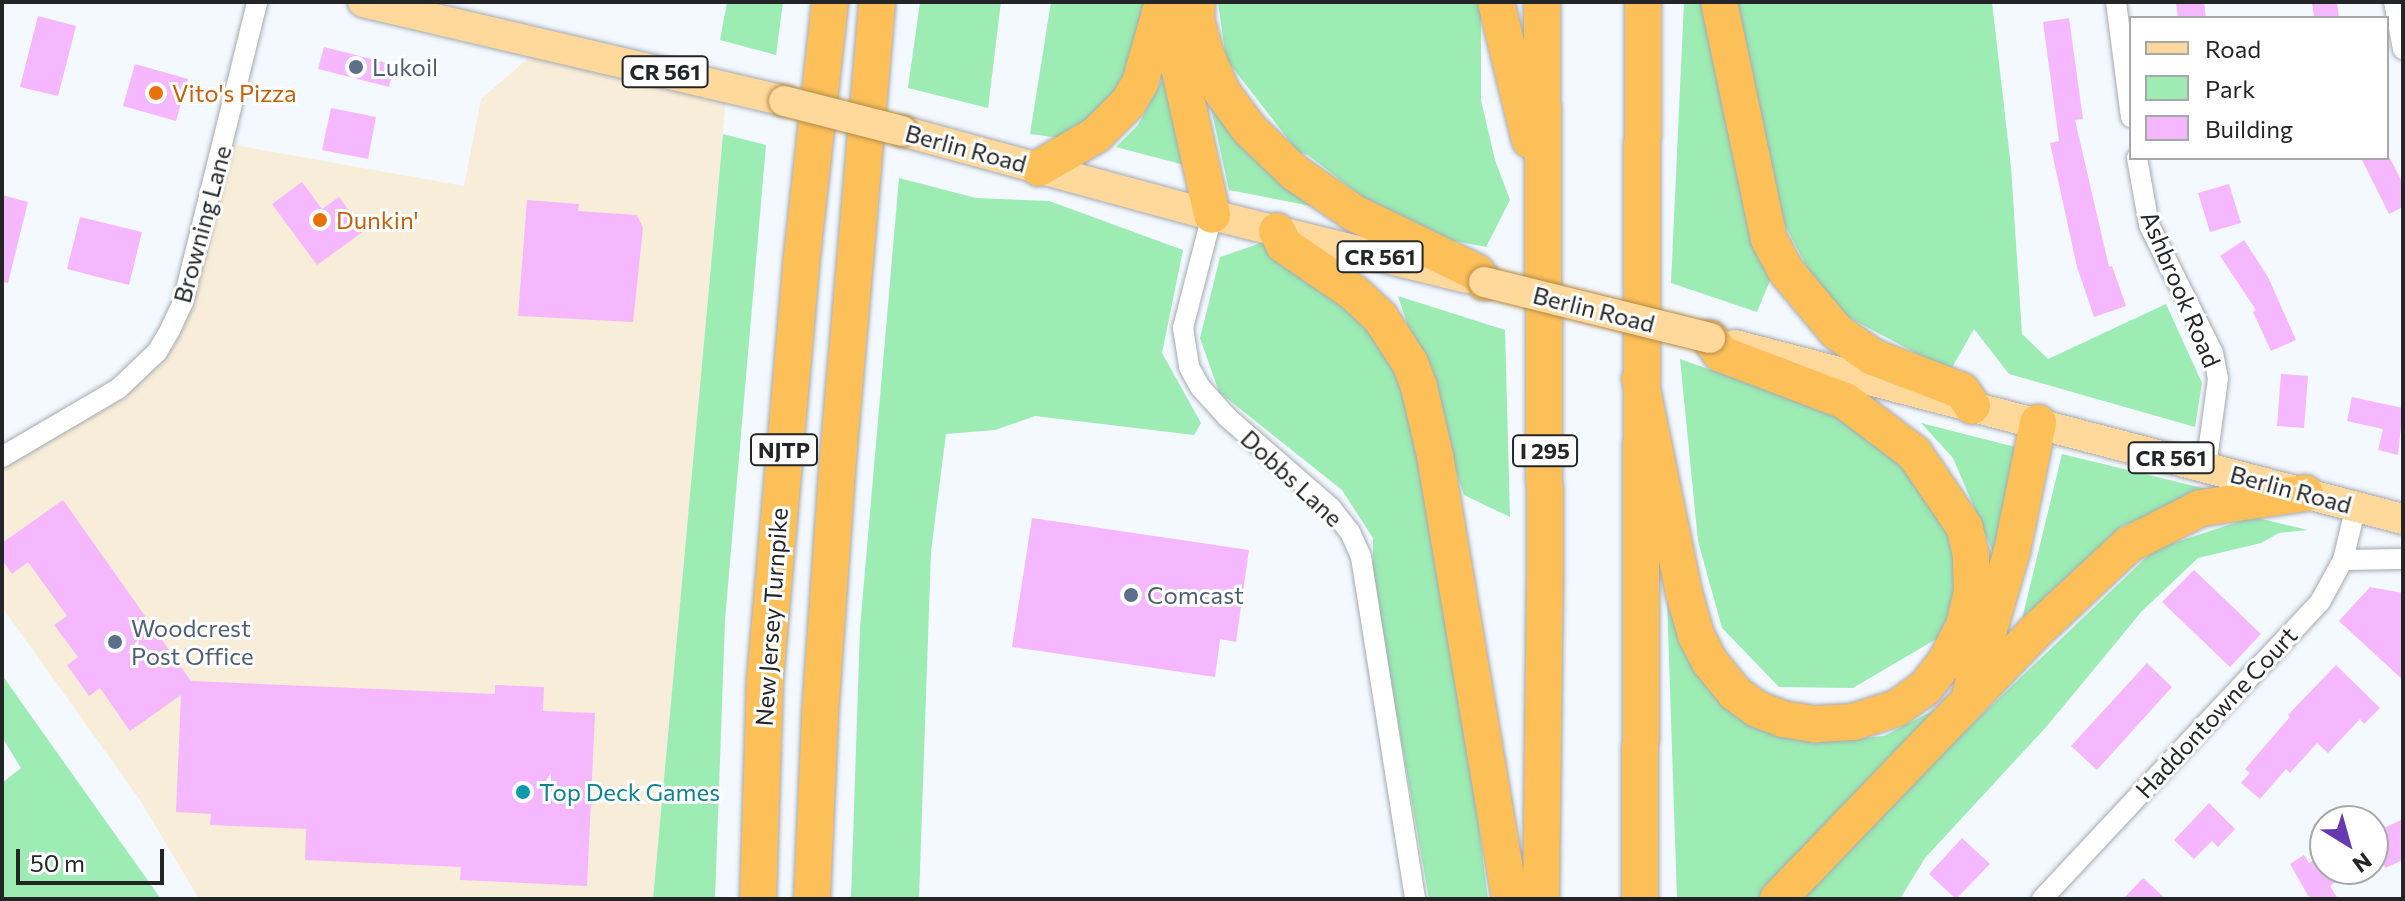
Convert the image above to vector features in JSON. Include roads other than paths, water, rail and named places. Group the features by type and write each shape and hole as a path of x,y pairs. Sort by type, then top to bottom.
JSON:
{"highway":[{"name":"New Jersey Turnpike","path":"758,899 765,679 801,265 830,2"},
{"name":"NJTP","path":"812,899 837,474 877,2"},
{"path":"1039,168 1096,135 1128,103 1140,83 1164,2"},
{"path":"1164,2 1212,215"},
{"path":"1197,2 1196,20 1205,52 1222,92 1258,138 1295,173 1354,213 1476,272 1484,282"},
{"path":"1496,2 1544,200"},
{"name":"I 295","path":"1541,899 1542,2"},
{"path":"1640,899 1643,2"},
{"path":"1719,2 1769,239 1786,271 1837,332 1873,357 1962,391 1972,406"},
{"path":"1277,231 1284,245 1353,292 1380,317 1410,363 1419,387 1435,456 1510,899"},
{"path":"1640,379 1684,593 1696,635 1710,662 1746,701 1783,719 1816,724 1853,722 1897,708 1925,688 1946,661 1964,626 1972,590 1965,528 1914,453 1845,401 1721,354 1710,338"},
{"path":"1968,700 2012,551 2038,423"},
{"path":"1778,899 1968,700 2128,545 2201,508 2305,493"}],"main road":[{"name":"CR 561","path":"363,2 486,28"},
{"path":"441,2 486,28"},
{"name":"Berlin Road","path":"486,28 902,131 1212,215 1710,338 2403,519"}],"street":[{"name":"Browning Lane","path":"2,457 118,389 157,352 170,330 183,302 257,2"},
{"path":"2116,2 2129,102"},
{"path":"2394,2 2403,49"},
{"name":"Ashbrook Road","path":"2137,160 2149,225 2213,353 2218,379 2206,467"},
{"name":"Dobbs Lane","path":"1212,215 1183,328 1189,367 1200,387 1228,418 1331,508 1350,532 1361,557 1415,899"},
{"name":"Haddontowne Court","path":"2042,899 2320,602 2343,560 2356,506"},
{"path":"2343,560 2403,559"}],"place":[{"name":"Lukoil","path":"356,67"},
{"name":"Vito's Pizza","path":"156,93"},
{"name":"Dunkin'","path":"320,220"},
{"name":"Comcast","path":"1131,595"},
{"name":"Woodcrest Post Office","path":"115,642"},
{"name":"Top Deck Games","path":"523,792"}]}
